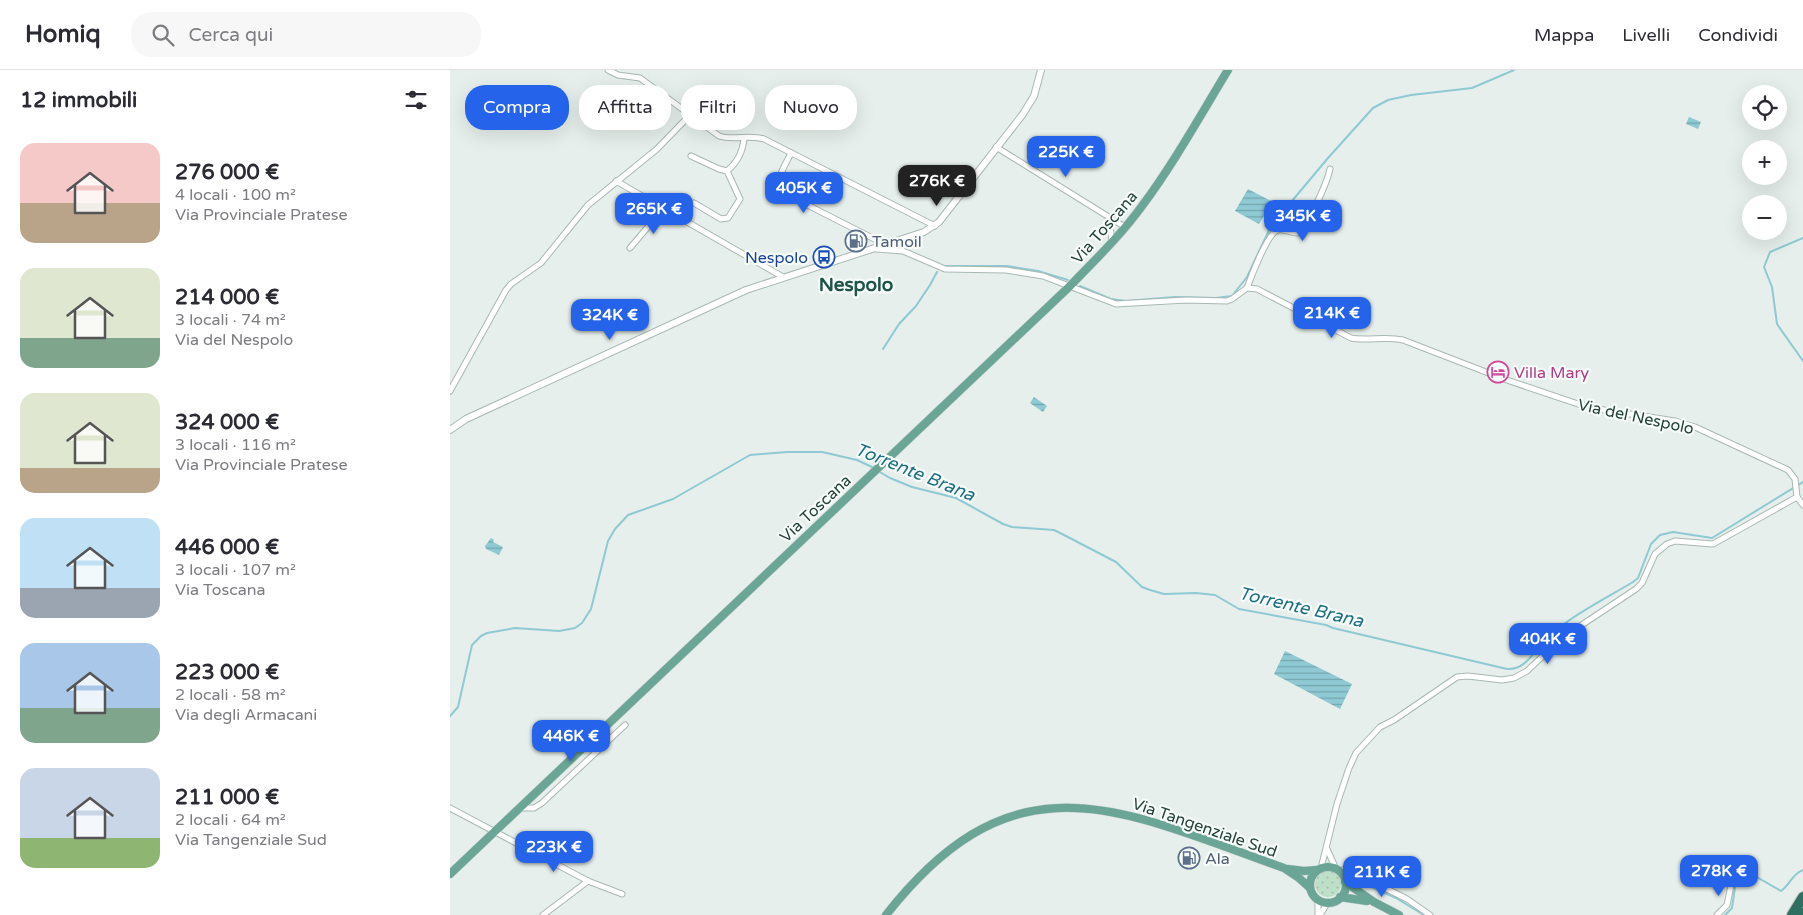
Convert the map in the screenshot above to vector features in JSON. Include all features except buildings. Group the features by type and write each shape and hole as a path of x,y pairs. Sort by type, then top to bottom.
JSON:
{"highway":[{"path":"1792,915 1803,896"}],"main road":[{"name":"Via Toscana","path":"450,874 1070,286 1125,227 1158,183 1228,70"},
{"name":"Via Tangenziale Sud","path":"886,915 928,869 963,840 986,826 1005,818 1042,808 1077,807 1129,815 1164,825 1284,868 1304,871 1328,867 1338,871"},
{"name":"Via Tangenziale Sud","path":"1284,868 1300,878 1318,899"},
{"path":"1310,888 1310,880 1319,869"},
{"path":"1338,871 1345,882 1374,902 1400,915"},
{"path":"1340,897 1344,890 1345,882"},
{"path":"1318,899 1328,902 1340,897 1374,902"}],"street":[{"path":"608,70 618,75 640,78 681,108"},
{"path":"450,430 466,419 715,303 783,277 875,249 924,232 935,226 1024,114 1036,89 1041,70"},
{"path":"450,391 511,284 542,263 588,205 657,149 681,124"},
{"path":"711,130 719,136 728,138 761,138 935,226"},
{"path":"691,156 718,169 727,170 734,165 740,155 744,138"},
{"path":"996,147 1125,227"},
{"path":"791,153 779,182 779,188 782,192 886,245"},
{"path":"875,249 903,251 945,269 1019,272 1050,278 1105,301 1122,304 1186,300 1227,301 1246,288 1274,232 1282,230 1298,233 1304,228 1326,184 1330,169"},
{"path":"694,204 721,219 728,218 740,199 727,170"},
{"path":"616,181 783,277"},
{"path":"630,248 663,209"},
{"path":"1110,217 1112,242"},
{"name":"Via del Nespolo","path":"1246,288 1257,289 1275,297 1351,338 1403,340 1504,379 1578,404 1675,421 1695,427 1785,468 1795,479 1797,494"},
{"path":"1319,869 1327,849 1329,832 1351,762 1356,753 1380,727 1394,720 1457,677 1468,676 1502,680 1514,678 1527,671 1562,638 1636,589 1642,583 1655,554 1667,544 1675,540 1713,544 1797,494 1803,505"},
{"path":"519,808 530,809 540,805 625,725"},
{"path":"450,808 588,881 622,894"},
{"path":"1327,849 1338,871 1354,864 1361,864 1381,886 1407,899 1430,915"},
{"path":"543,915 588,881"},
{"path":"1717,915 1727,905 1731,885"},
{"path":"1318,899 1319,915"},
{"path":"1319,915 1328,902"}],"green space":[{"path":"1328,871 1337,875 1341,884 1337,893 1328,897 1319,893 1315,884 1319,875"}],"water":[{"path":"1689,117 1701,122 1698,129 1686,124"},
{"path":"1248,189 1273,202 1259,224 1235,211"},
{"path":"1034,397 1047,406 1043,412 1030,403"},
{"path":"491,538 494,540 493,542 503,547 499,555 486,549 485,546"},
{"path":"1285,651 1352,684 1340,709 1274,674"}],"waterway":[{"path":"1080,286 1111,299 1126,301 1175,297 1216,298 1232,296 1247,277 1271,226 1373,108 1388,100 1411,95 1472,88 1514,70"},
{"name":"Torrente Brana","path":"1803,238 1770,252 1764,267 1772,287 1777,324 1803,361"},
{"path":"945,266 1007,266 1038,271 1068,280"},
{"path":"883,349 899,324 916,306 937,272"},
{"name":"Torrente Brana","path":"450,716 458,707 472,645 481,636 487,633 515,628 559,631 575,628 582,623 591,609 608,541 615,529 628,515 673,499 750,455 822,452 857,460 874,468"},
{"name":"Torrente Brana","path":"878,471 912,487 956,498 1003,524 1012,527 1054,530 1116,562 1142,587 1150,590 1164,594 1196,593 1215,595 1239,609 1326,625 1507,669 1519,667 1529,659 1545,640 1565,623 1638,578 1651,544 1660,535 1673,532 1712,538 1803,482"},
{"path":"1725,915 1732,908 1735,887 1748,872 1781,891 1796,874 1803,870"},
{"path":"1369,886 1396,898 1424,915"}],"place":[{"name":"Tamoil","path":"856,241"},
{"name":"Nespolo","path":"824,257"},
{"name":"Villa Mary","path":"1498,372"},
{"name":"Ala","path":"1189,858"}],"district":[{"name":"Nespolo","path":"856,284"}]}
